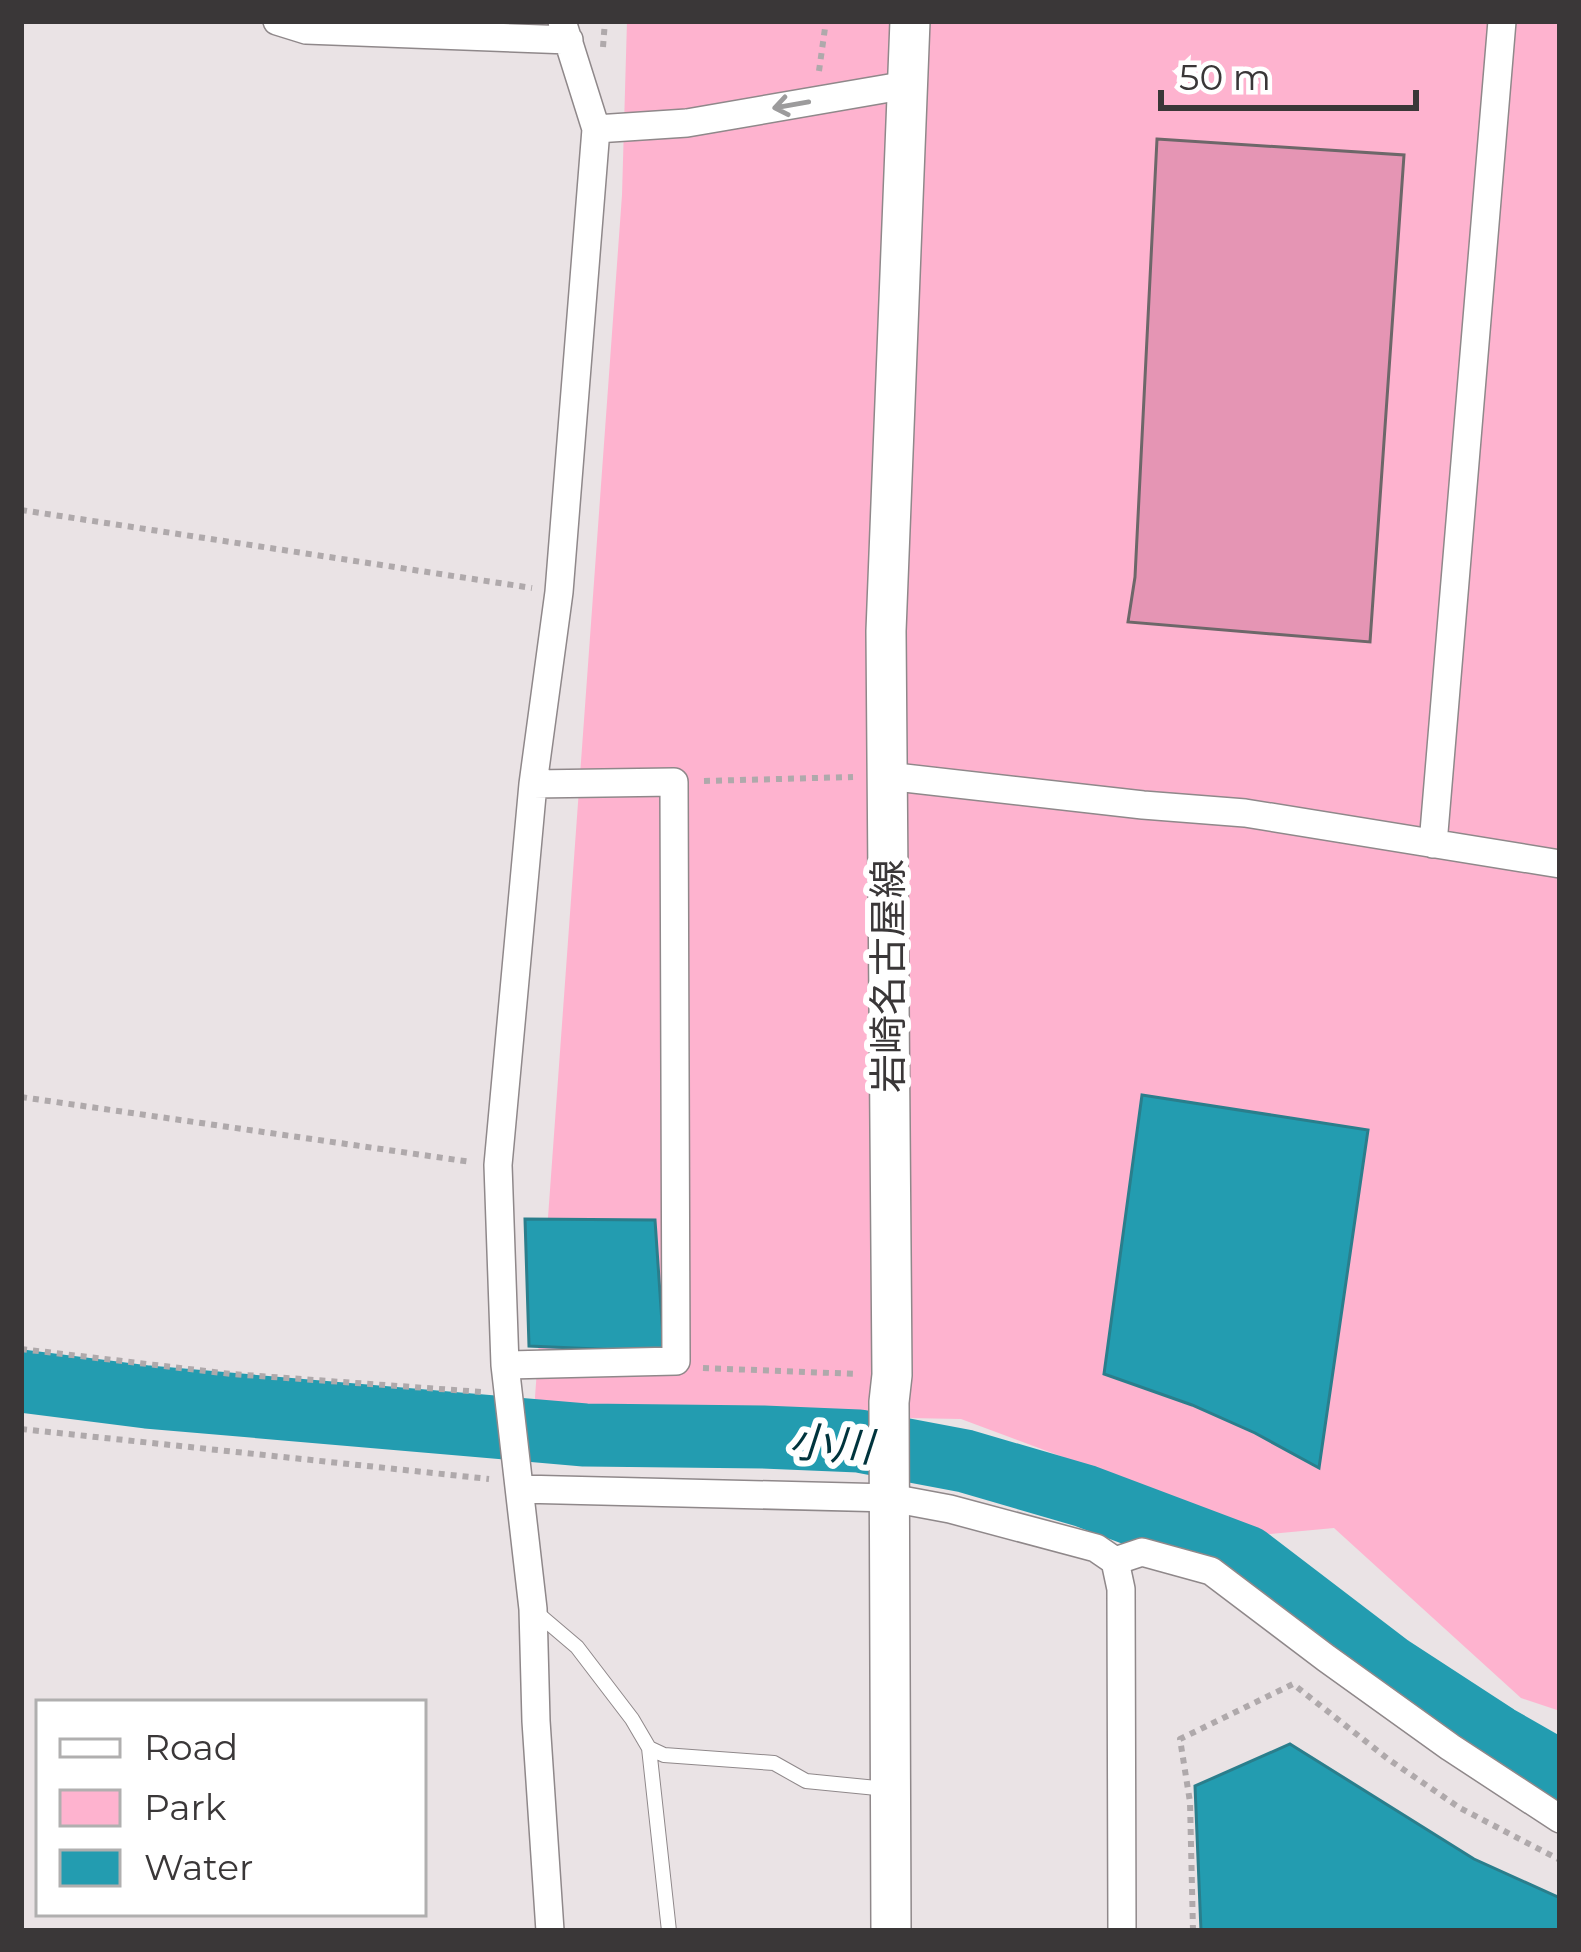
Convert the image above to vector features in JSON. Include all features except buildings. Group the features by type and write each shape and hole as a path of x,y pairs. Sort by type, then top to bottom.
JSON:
{"main road":[{"name":"岩崎名古屋線","path":"891,1931 886,631 910,21"}],"street":[{"path":"277,21 306,30 565,30 596,129 559,592 532,784 498,1166 505,1364 533,1610 550,1931"},
{"path":"1433,844 1502,21"},
{"path":"596,129 687,123 907,85"},
{"path":"887,776 1245,813 1560,864"},
{"path":"505,1364 676,1361 674,782 532,784"},
{"path":"518,1477 890,1485 950,1509 1096,1548 1115,1561 1120,1589 1122,1931"},
{"path":"1115,1561 1142,1552 1211,1571 1379,1696 1560,1819"}],"lane":[{"path":"533,1610 577,1647 649,1748 669,1931"},
{"path":"649,1748 664,1755 774,1763 806,1781 891,1789"}],"path":[{"path":"814,101 826,21"},
{"path":"21,510 559,592"},
{"path":"674,782 887,776"},
{"path":"21,1097 498,1166"},
{"path":"21,1348 232,1373 509,1396"},
{"path":"676,1361 682,1367 890,1389"},
{"path":"21,1429 518,1477"},
{"path":"1193,1931 1190,1802 1180,1739 1293,1684 1460,1808 1560,1860"}],"green space":[{"path":"627,21 1560,21 1560,1711 1521,1698 1334,1528 1269,1534 961,1419 534,1411 622,195"}],"water":[{"path":"1142,1095 1368,1130 1319,1468 1192,1405 1104,1374"},
{"path":"525,1219 655,1220 664,1352 529,1346"},
{"path":"1290,1744 1474,1859 1560,1898 1560,1931 1201,1931 1195,1786"}],"waterway":[{"name":"小川","path":"21,1381 147,1397 585,1435 859,1441 965,1461 1085,1496 1247,1557 1391,1667 1560,1772"}]}
